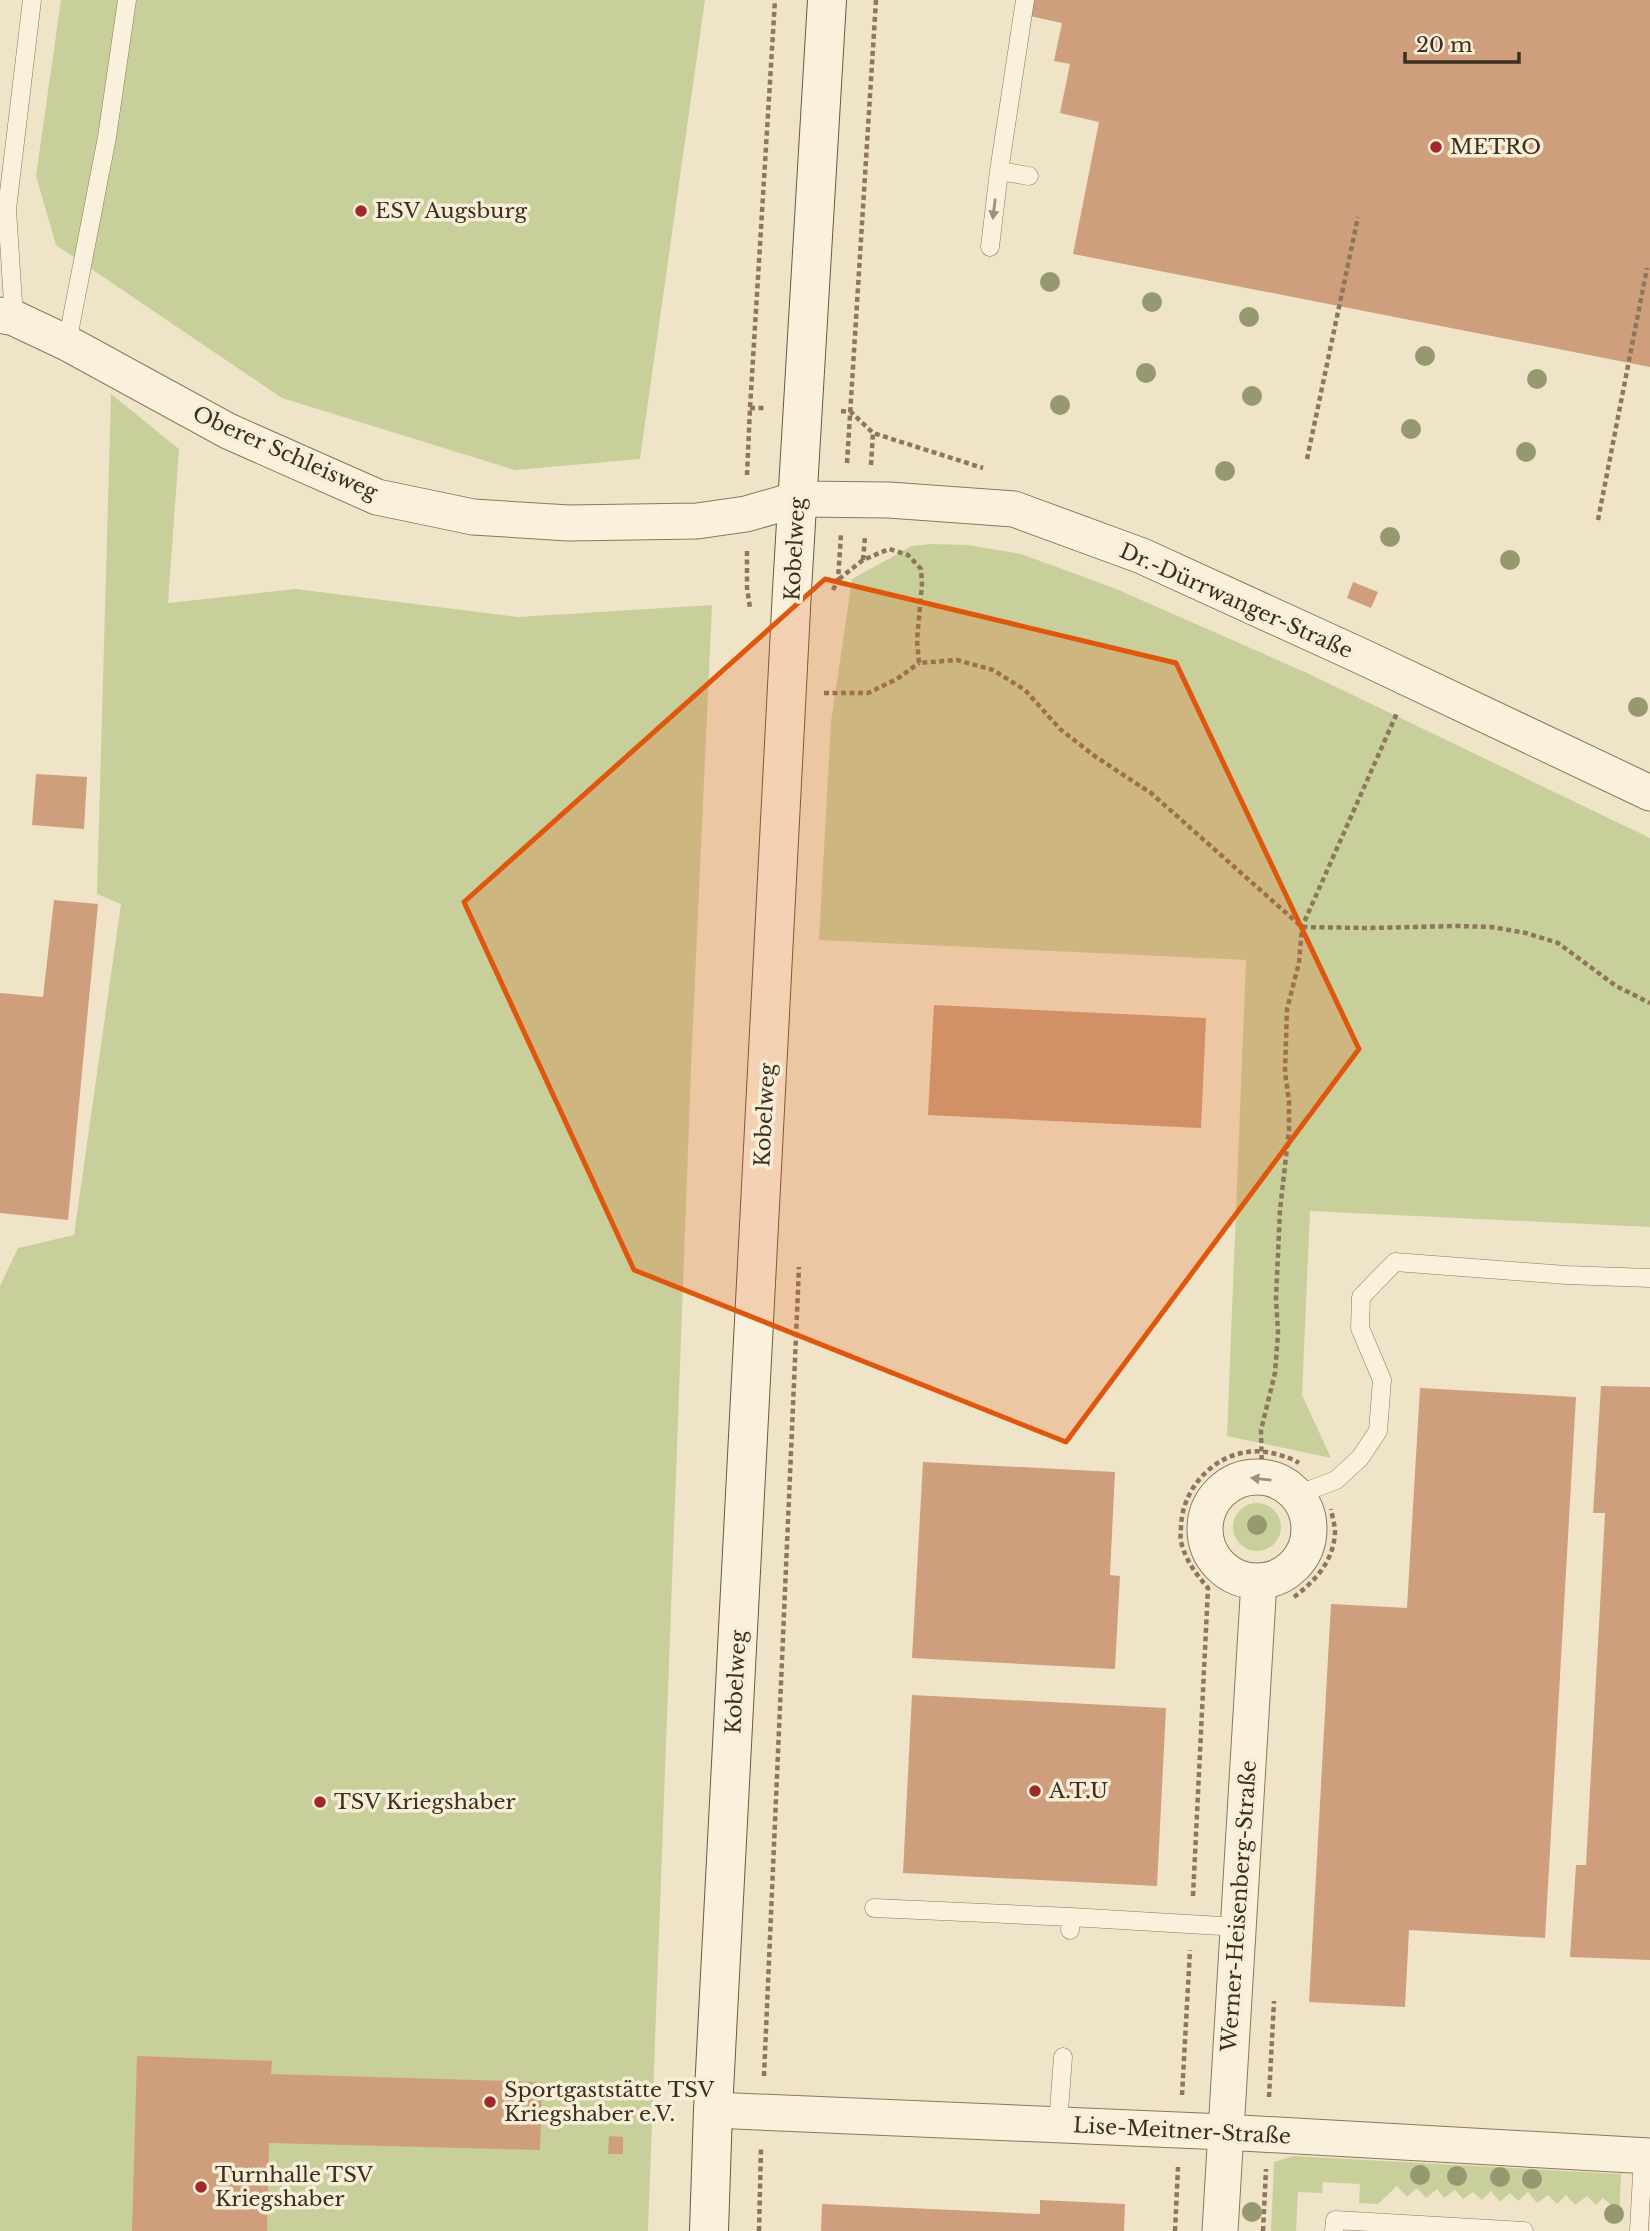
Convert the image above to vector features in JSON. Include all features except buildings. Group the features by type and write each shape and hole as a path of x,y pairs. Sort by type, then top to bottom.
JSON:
{"main road":[{"name":"Kobelweg","path":"709,2231 713,2110 798,499 827,0"}],"street":[{"name":"Oberer Schleisweg","path":"7,317 67,343 228,431 377,497 473,517 569,523 697,521 746,514 798,499"},
{"name":"Dr.-Dürrwanger-Straße","path":"798,499 844,499 1014,509 1142,556 1650,793"},
{"path":"1250,1465 1297,1495 1306,1512 1309,1531 1305,1550 1294,1566 1278,1576 1259,1581 1240,1578 1223,1569 1211,1554 1205,1536 1206,1517 1214,1499 1227,1485 1245,1478 1250,1465"},
{"name":"Werner-Heisenberg-Straße","path":"1220,2231 1259,1581"},
{"name":"Lise-Meitner-Straße","path":"713,2110 1224,2132 1646,2156"}],"lane":[{"path":"7,317 7,209 32,0"},
{"path":"67,343 107,137 127,0"},
{"path":"990,247 1025,0"},
{"path":"999,171 1029,176"},
{"path":"1297,1495 1336,1480 1360,1458 1378,1431 1382,1380 1360,1328 1361,1297 1395,1262 1566,1275 1650,1278"},
{"path":"874,1908 1071,1923 1238,1927"},
{"path":"1058,2124 1063,2057"},
{"path":"1639,2231 1646,2156"},
{"path":"1334,2231 1335,2220 1524,2231"}],"path":[{"path":"746,514 775,0"},
{"path":"844,499 876,0"},
{"path":"1307,459 1358,217"},
{"path":"1598,520 1647,268"},
{"name":"Kobelweg","path":"833,591 838,580 863,560 889,550 908,555 921,569 917,640 919,663"},
{"path":"824,680 823,693 868,693 897,679 919,663 957,660 993,670 1025,690 1060,729 1096,757 1151,793 1302,927 1456,926 1492,927 1526,933 1558,943 1616,986 1650,1003"},
{"path":"1208,1588 1190,1566 1184,1549 1181,1539 1182,1511 1193,1485 1213,1465 1250,1465 1275,1373 1280,1210 1289,1130 1285,1072 1287,1009 1299,963 1302,927 1411,680"},
{"path":"758,2231 799,1263"}],"highlighted area":[{"path":"825,579 1176,663 1359,1049 1066,1442 634,1270 464,902"}],"green space":[{"name":"ESV Augsburg","path":"61,0 705,0 640,459 515,470 282,398 56,245 36,176"},
{"name":"TSV Kriegshaber","path":"111,394 179,449 168,603 296,589 518,617 712,605 691,1069 648,2231 0,2231 0,1286 18,1248 74,1235 121,904 97,894"},
{"path":"968,545 1021,554 1114,588 1307,673 1650,838 1650,1227 1310,1211 1302,1395 1331,1458 1227,1436 1246,960 819,940 831,722 852,579 912,546"},
{"path":"1257,1503 1274,1510 1281,1527 1274,1544 1257,1551 1240,1544 1233,1527 1240,1510"},
{"path":"1293,2156 1621,2174 1619,2221 1605,2220 1613,2207 1603,2198 1596,2205 1587,2196 1575,2205 1566,2195 1557,2204 1548,2195 1537,2203 1528,2192 1518,2201 1510,2193 1500,2202 1491,2191 1482,2200 1473,2192 1463,2199 1455,2190 1444,2198 1437,2189 1426,2198 1417,2188 1407,2197 1397,2186 1378,2204 1359,2203 1360,2184 1323,2182 1322,2193 1298,2192 1296,2231 1271,2231 1274,2162"}],"place":[{"name":"METRO","path":"1436,147"},
{"name":"ESV Augsburg","path":"361,211"},
{"name":"A.T.U","path":"1035,1791"},
{"name":"TSV Kriegshaber","path":"320,1802"},
{"name":"Sportgaststätte TSV Kriegshaber e.V.","path":"490,2102"},
{"name":"Turnhalle TSV Kriegshaber","path":"201,2187"}]}
